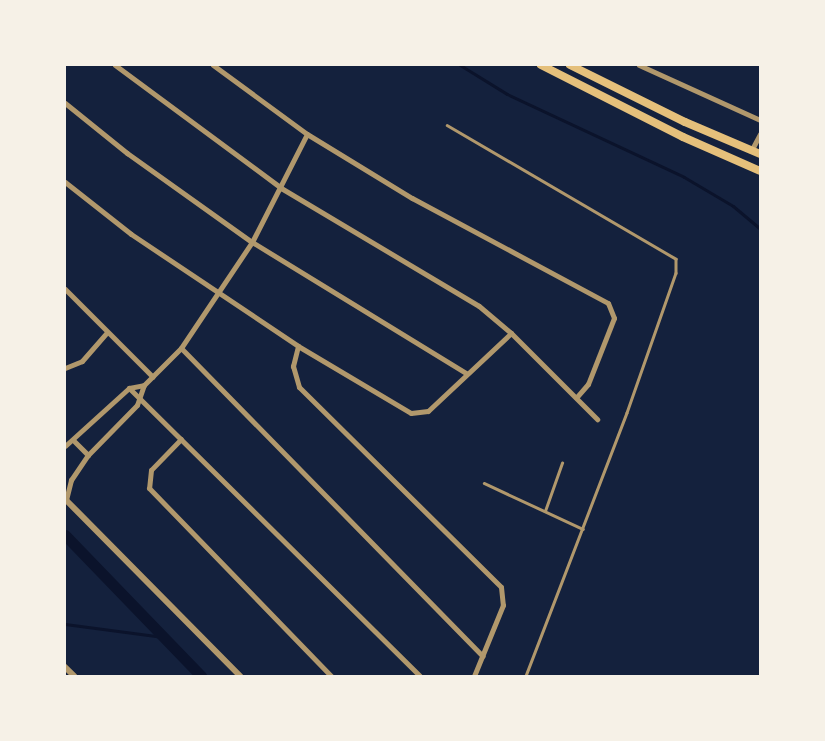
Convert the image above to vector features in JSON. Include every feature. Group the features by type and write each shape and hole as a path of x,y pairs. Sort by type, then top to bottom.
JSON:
{"highway":[{"path":"541,65 665,129 760,170"},
{"path":"570,65 685,122 760,154"}],"street":[{"path":"115,65 281,188 479,306 511,333 597,419"},
{"path":"213,65 307,134 412,198 604,299 612,308 614,318 588,384 576,398"},
{"path":"640,65 760,120"},
{"path":"65,103 127,153 252,242 468,374"},
{"path":"65,446 74,441 129,388 144,385 181,348 221,293 252,242 307,134"},
{"path":"751,151 760,134"},
{"path":"65,182 131,234 298,346 411,413 424,414 511,333"},
{"path":"65,289 153,377"},
{"path":"65,368 82,361 107,332"},
{"path":"298,346 293,366 299,387 493,577 504,594 503,604 474,676"},
{"path":"181,348 482,656"},
{"path":"144,385 142,399 88,455 71,480 66,499 240,676"},
{"path":"129,388 420,676"},
{"path":"182,439 152,470 149,488 331,676"},
{"path":"74,441 88,455"},
{"path":"65,666 74,676"}],"lane":[{"path":"447,125 676,258 676,273 583,529 526,676"},
{"path":"545,511 562,463"},
{"path":"484,483 583,529"}],"waterway":[{"path":"460,65 507,94 684,177 733,206 760,229"},
{"path":"65,535 201,676"},
{"path":"65,624 163,637"}]}
